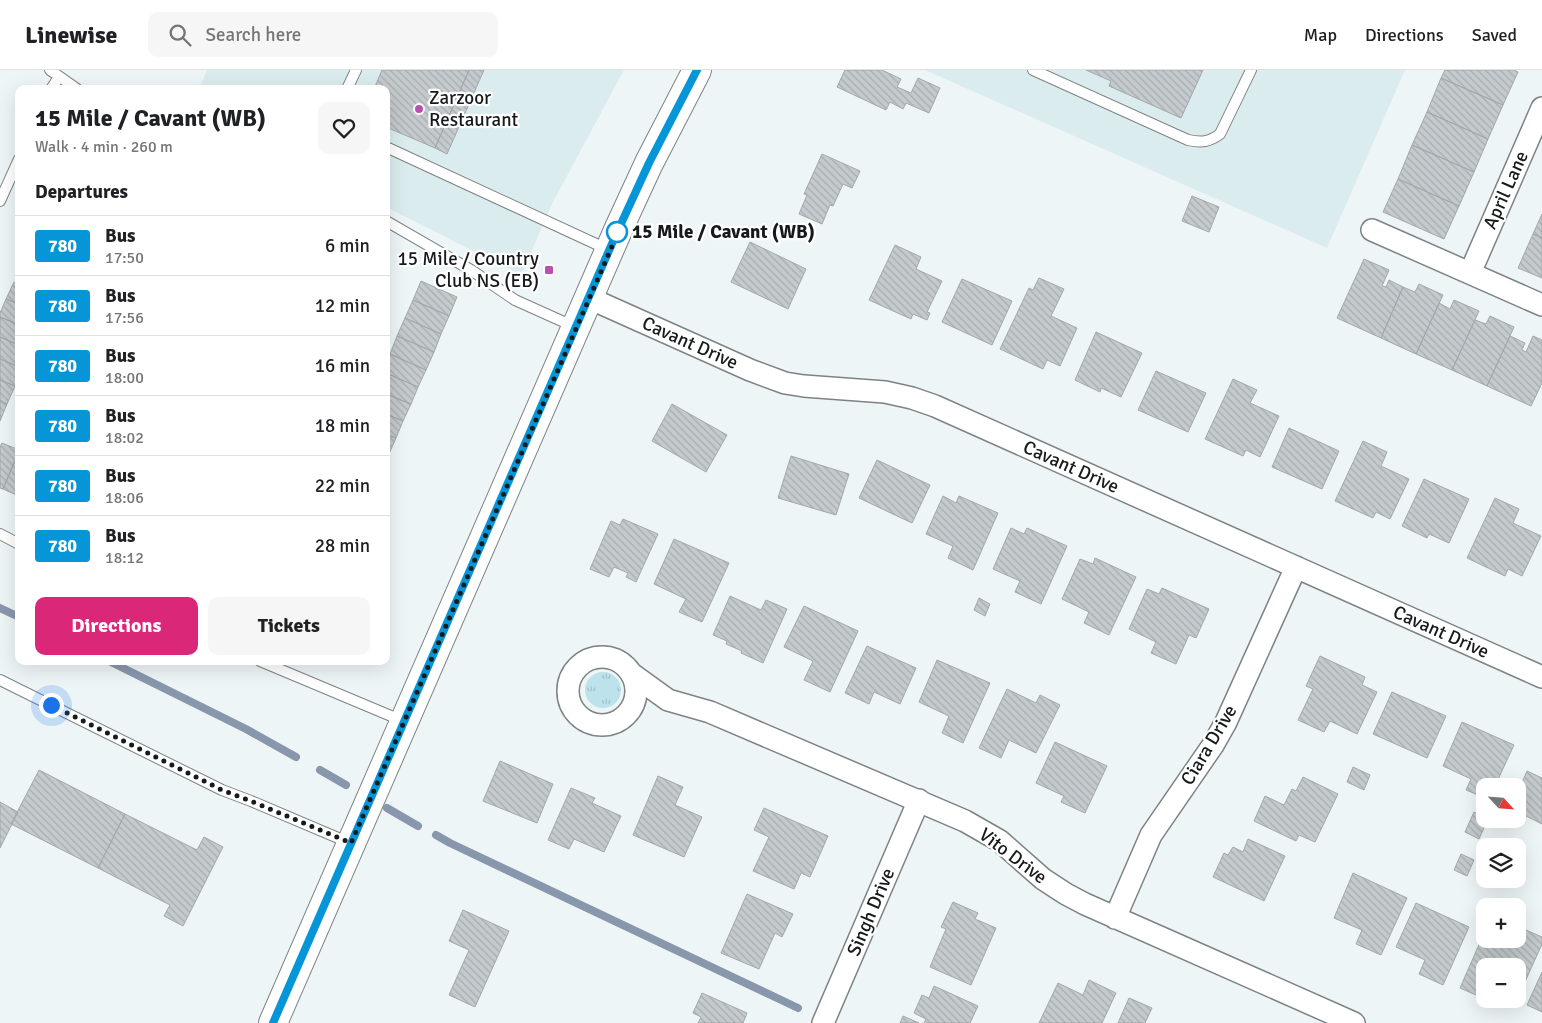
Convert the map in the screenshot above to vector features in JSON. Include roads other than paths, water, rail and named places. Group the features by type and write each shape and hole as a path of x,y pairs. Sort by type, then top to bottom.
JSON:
{"main road":[{"path":"273,1023 610,250 649,163 697,70"}],"street":[{"name":"April Lane","path":"1470,273 1542,108"},
{"path":"1372,230 1542,305"},
{"name":"Cavant Drive","path":"589,298 750,370 785,383 885,392 927,403 1542,677"},
{"name":"Ciara Drive","path":"1115,918 1151,835 1213,745 1226,722 1296,567"},
{"name":"Vito Drive","path":"668,700 648,703 617,721 607,724 596,724 586,721 577,714 571,705 568,694 569,683 574,672 581,664 592,658 603,656 614,659 668,700 710,712 965,821 1000,841 1043,879 1066,894 1115,918 1354,1023"},
{"path":"626,715 636,696 636,684 632,674"},
{"name":"Singh Drive","path":"823,1023 919,800"}],"lane":[{"path":"50,70 71,85"},
{"path":"349,85 356,70"},
{"path":"1033,70 1188,140 1200,142 1212,140 1220,134 1251,70"},
{"path":"54,85 59,77"},
{"path":"390,149 610,250"},
{"path":"0,201 15,167"},
{"path":"390,224 470,270 515,300 576,327"},
{"path":"0,534 15,542"},
{"path":"270,665 404,721"},
{"path":"0,680 222,790 351,843"}],"waterway":[{"path":"0,608 15,615"},
{"path":"117,665 246,729 296,757"},
{"path":"320,770 346,785"},
{"path":"387,808 418,826"},
{"path":"436,835 798,1008"}],"place":[{"name":"Zarzoor Restaurant","path":"419,109"},
{"name":"15 Mile / Cavant (WB)","path":"617,232"},
{"name":"15 Mile / Country Club NS (EB)","path":"549,270"}]}
